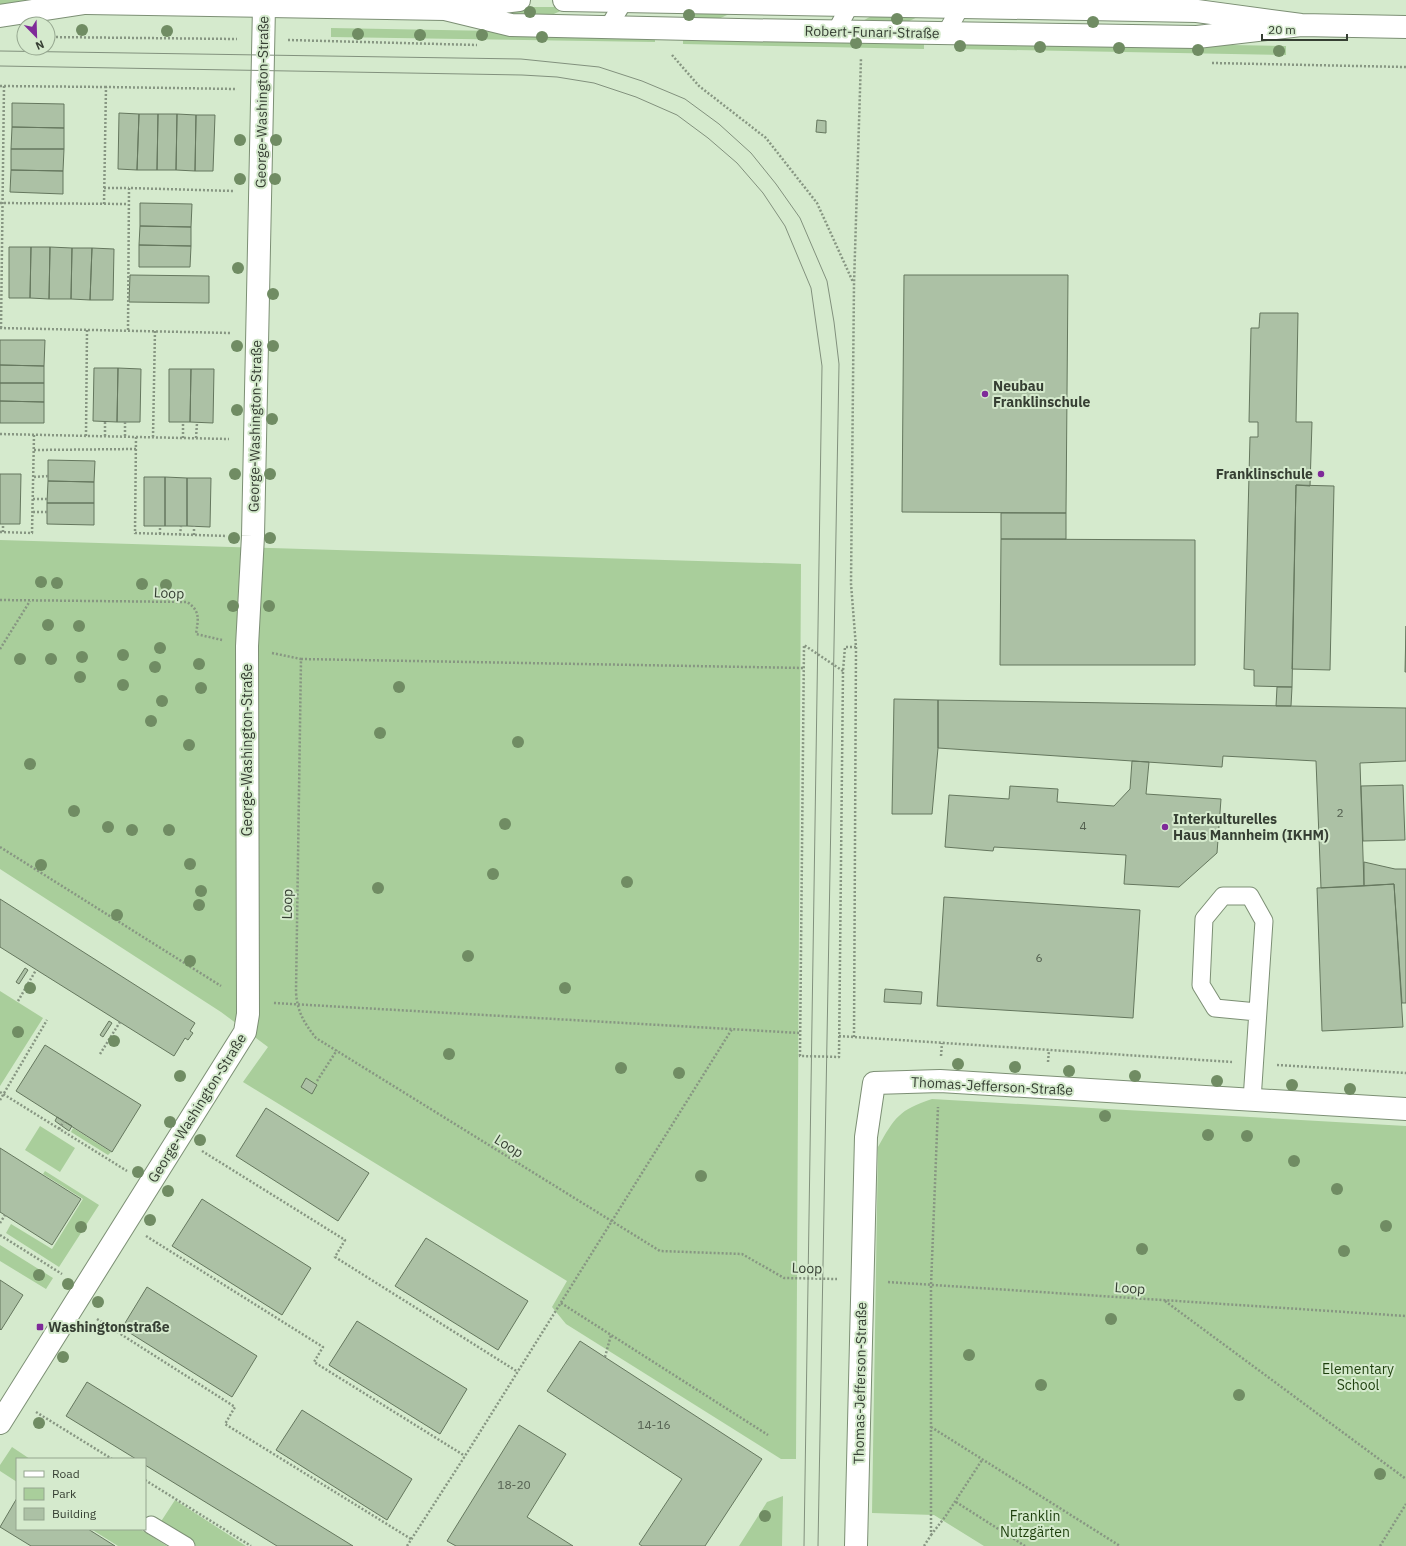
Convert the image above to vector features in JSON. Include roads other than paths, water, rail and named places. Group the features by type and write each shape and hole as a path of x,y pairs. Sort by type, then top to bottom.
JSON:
{"street":[{"name":"Robert-Funari-Straße","path":"0,16 77,1 264,6 445,5 519,0"},
{"name":"Robert-Funari-Straße","path":"564,0 961,3 1197,11 1301,24 1406,27"},
{"name":"Robert-Funari-Straße","path":"445,5 510,25 1198,37 1301,24"},
{"name":"George-Washington-Straße","path":"0,1424 245,1032 248,1002 247,646 253,536 264,6"},
{"name":"Thomas-Jefferson-Straße","path":"856,1546 866,1137 874,1082 940,1081 1406,1109"}],"lane":[{"path":"609,26 624,1"},
{"path":"836,31 850,2"},
{"path":"946,33 961,3"},
{"path":"1197,11 1198,37"},
{"path":"1252,1100 1264,921 1250,896 1224,896 1204,919 1201,985 1215,1008 1257,1012"},
{"path":"151,1525 186,1546"}],"tram line":[{"path":"0,51 521,59 599,67 642,81 685,99 719,124 751,153 776,184 800,218 827,281 839,364 818,1546"},
{"path":"0,66 522,75 557,77 594,83 636,97 677,115 708,138 737,163 763,193 785,226 811,288 822,366 804,1546"}],"place":[{"name":"Neubau Franklinschule","path":"985,394"},
{"name":"Franklinschule","path":"1321,474"},
{"name":"Interkulturelles Haus Mannheim (IKHM)","path":"1165,827"},
{"name":"Washingtonstraße","path":"40,1327"}],"park label":[{"name":"Elementary School","path":"1358,1378"},
{"name":"Franklin Nutzgärten","path":"1035,1524"}]}
